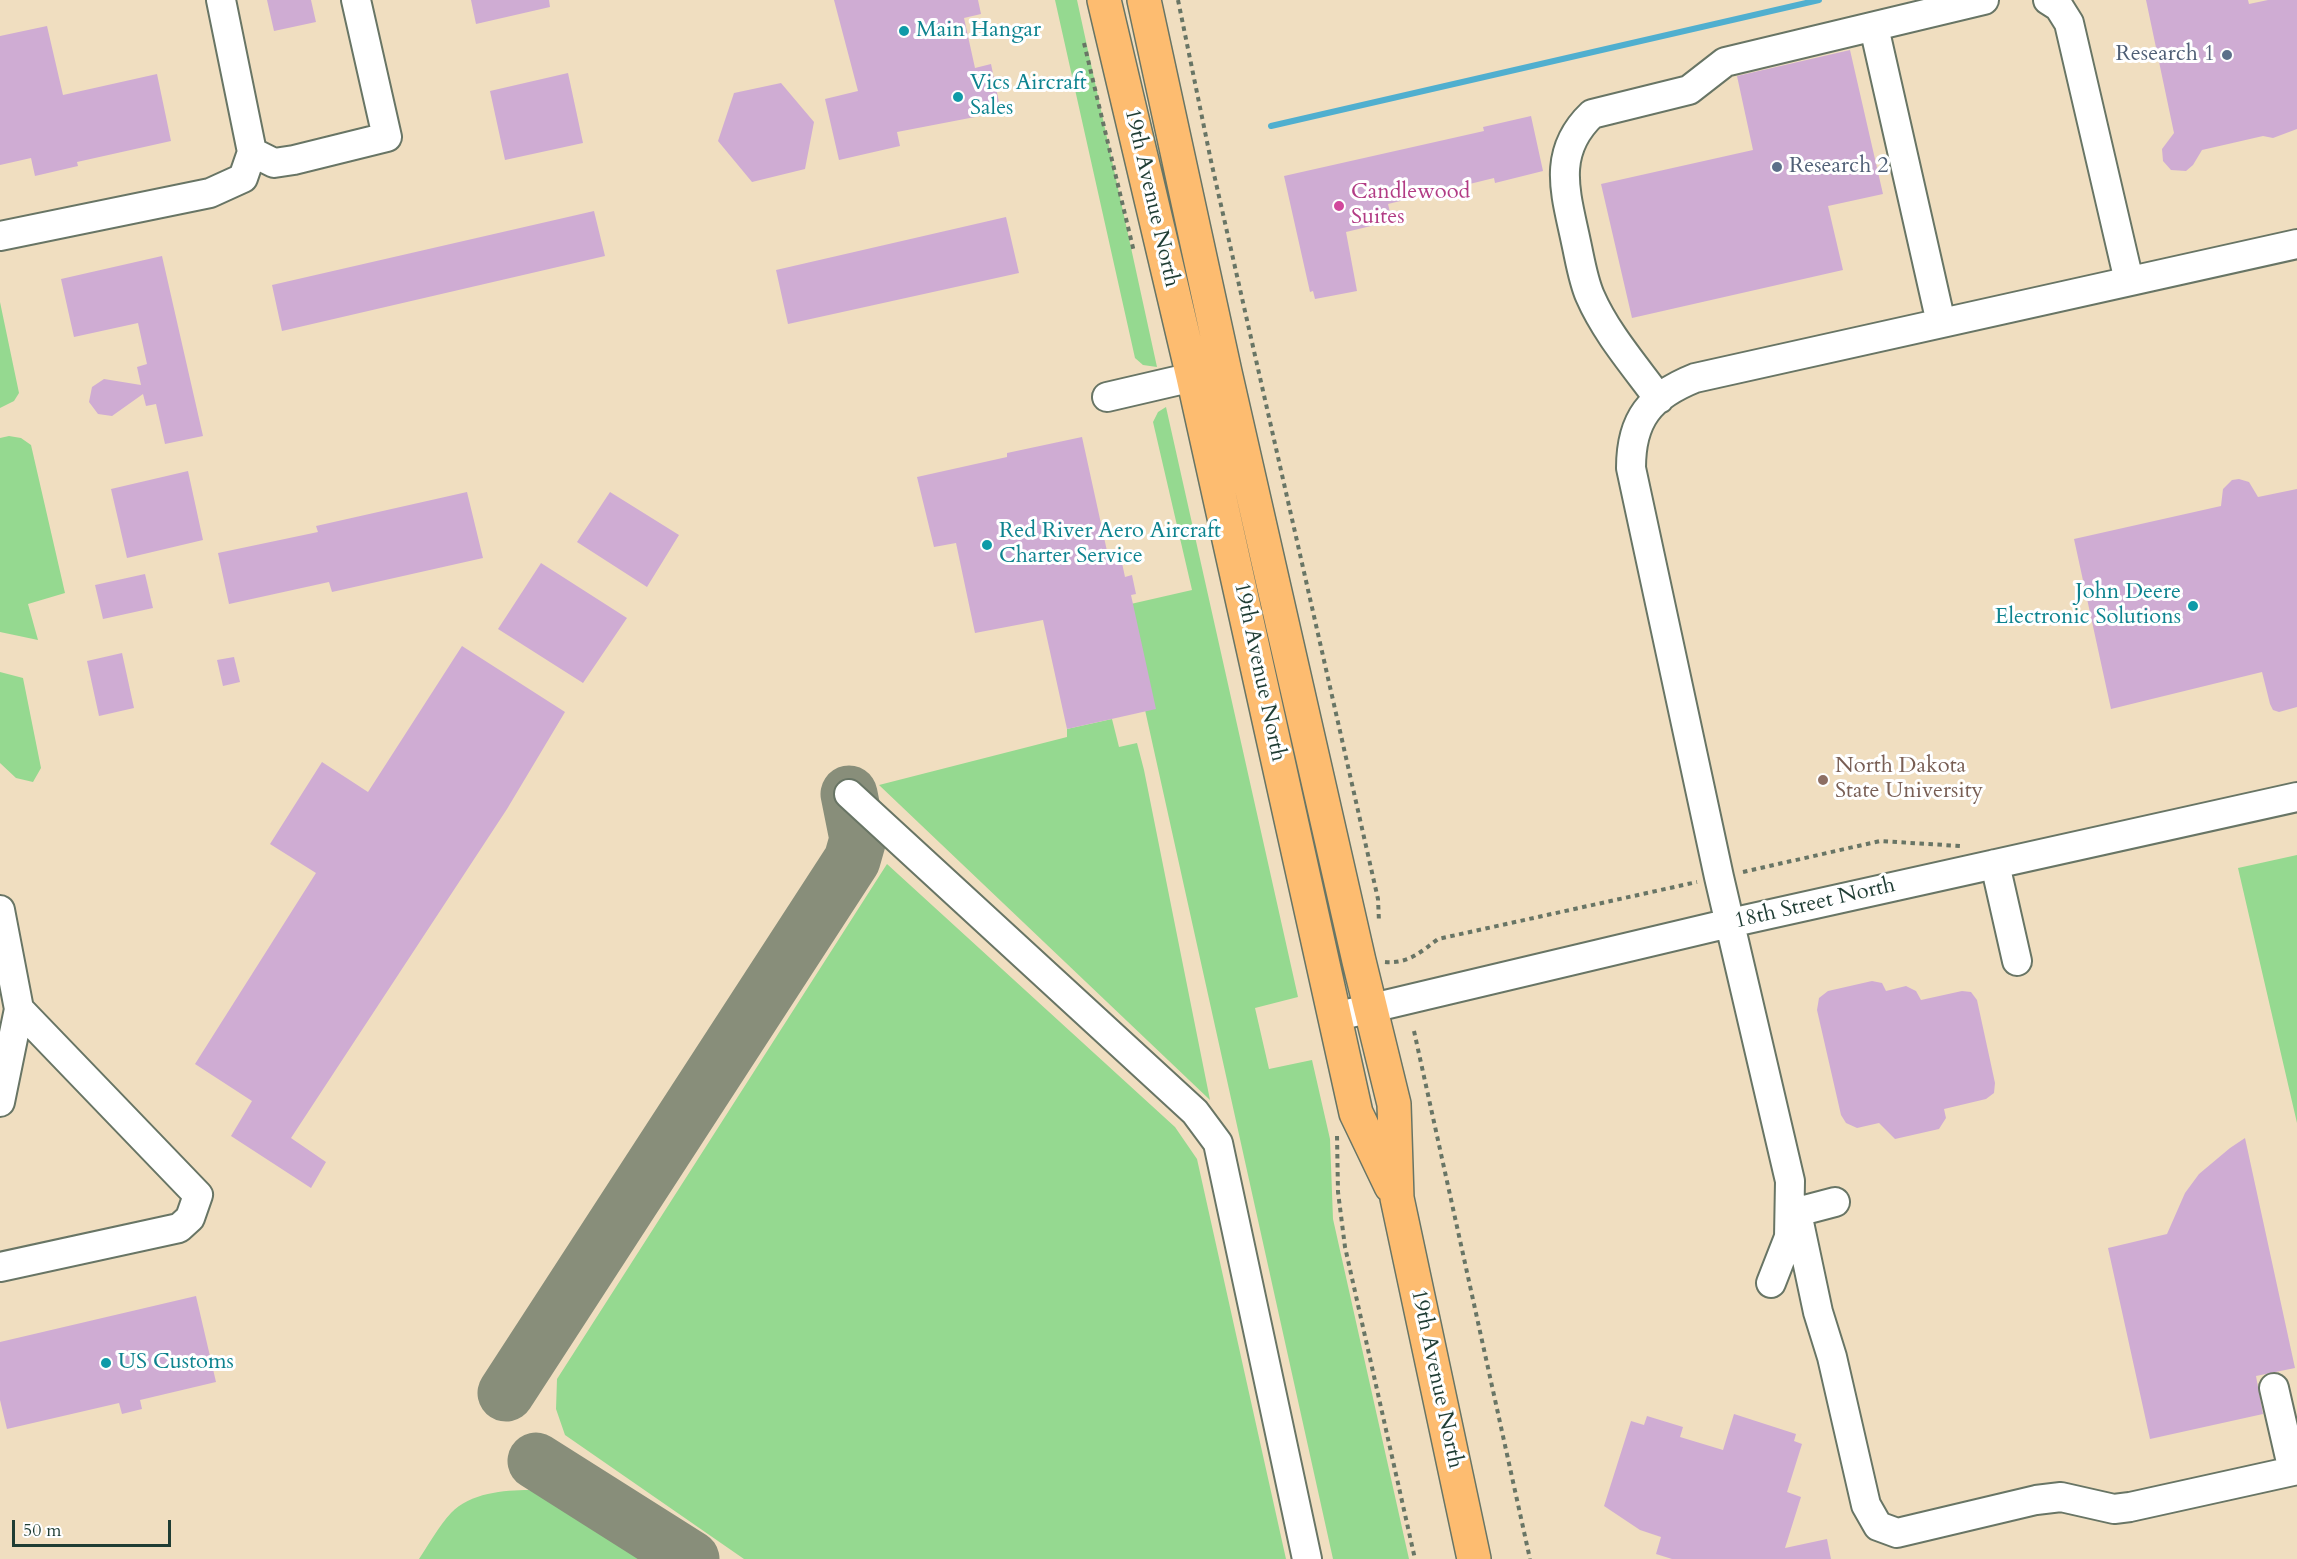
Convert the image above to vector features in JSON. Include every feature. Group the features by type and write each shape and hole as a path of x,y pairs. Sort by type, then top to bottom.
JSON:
{"main road":[{"name":"19th Avenue North","path":"1104,0 1193,377 1356,1113 1397,1198"},
{"name":"19th Avenue North","path":"1144,0 1225,372 1394,1104 1397,1198 1474,1559"}],"street":[{"path":"0,236 210,193 243,177 252,152 221,0"},
{"path":"252,152 274,163 387,137 356,0"},
{"path":"1659,399 1609,331 1589,295 1564,188 1564,165 1569,146 1580,125 1592,114 1689,90 1725,62 1984,0"},
{"path":"2048,0 2059,7 2069,23 2129,281"},
{"path":"1874,27 1941,323"},
{"path":"2274,1388 2293,1471 2130,1507 2114,1509 2061,1497 2036,1500 1897,1533 1878,1526 1866,1505 1832,1357 1818,1312 1790,1181 1719,878 1631,468 1631,446 1635,428 1659,399 1675,387 1695,378 2297,244"},
{"path":"1107,397 1193,377"},
{"path":"849,794 1195,1112 1218,1143 1307,1559"},
{"name":"18th Street North","path":"1334,1017 1730,923 2297,797"},
{"path":"1995,864 2017,961"},
{"path":"0,910 19,1008 0,1101"},
{"path":"0,1267 179,1228 190,1218 198,1195 19,1008"},
{"path":"1771,1283 1789,1237 1790,1181"},
{"path":"1797,1212 1834,1202"}],"path":[{"path":"1178,0 1211,161 1378,899 1380,933"},
{"path":"1087,55 1131,244"},
{"path":"1382,956 1385,962 1396,963 1415,957 1438,939 1880,841 1963,846"},
{"path":"1414,1031 1530,1559"}],"green space":[{"path":"1055,0 1077,0 1157,367 1143,365 1135,358"},
{"path":"0,302 19,393 14,401 0,408"},
{"path":"1166,407 1298,997 1255,1008 1269,1069 1312,1060 1330,1139 1333,1219 1409,1559 1333,1559 1122,606 1192,590 1153,422 1158,412"},
{"path":"9,436 21,438 31,445 65,593 28,604 38,640 0,632 0,438"},
{"path":"0,672 23,678 41,768 33,782 16,778 0,763"},
{"path":"1112,719 1119,747 1137,743 1144,770 1210,1100 879,785 1067,737 1067,729"},
{"path":"2297,855 2297,1123 2238,868"},
{"path":"887,864 1175,1127 1197,1159 1286,1559 744,1559 565,1435 556,1409 557,1379"},
{"path":"529,1490 555,1500 642,1559 419,1559 442,1524 459,1506 488,1494"}],"building":[{"path":"267,0 311,0 316,22 274,31"},
{"path":"471,0 549,0 550,7 476,24"},
{"path":"834,0 978,0 981,14 964,18 975,68 991,64 1001,112 897,132 900,146 839,160 825,99 858,91"},
{"name":"Research 1","path":"2146,0 2248,0 2249,4 2268,0 2297,0 2297,129 2273,138 2263,136 2202,150 2193,165 2186,171 2171,170 2163,161 2162,149 2174,133"},
{"path":"47,26 63,95 157,74 171,141 77,162 78,166 35,176 31,158 0,165 0,36"},
{"name":"Research 2","path":"1850,50 1883,194 1828,206 1843,270 1632,318 1601,184 1753,150 1737,76"},
{"path":"568,73 583,143 505,160 490,91"},
{"path":"781,83 814,122 805,169 752,182 718,141 734,93"},
{"name":"Candlewood Suites","path":"1531,116 1543,171 1495,183 1494,178 1388,204 1392,221 1346,232 1357,291 1315,299 1313,291 1310,292 1284,176 1484,131 1483,127"},
{"path":"594,211 605,256 282,331 272,285"},
{"path":"1006,217 1019,273 788,324 776,270"},
{"path":"162,256 203,436 165,444 156,404 146,406 143,394 112,416 98,414 89,402 92,387 104,379 141,385 137,367 147,364 138,323 74,337 61,279"},
{"path":"1082,437 1107,551 1119,549 1125,577 1132,575 1136,594 1131,595 1156,709 1067,729 1043,620 975,633 956,543 934,547 917,477 1007,457 1007,453"},
{"path":"188,471 203,540 127,558 111,489"},
{"name":"John Deere Electronic Solutions","path":"2239,479 2249,482 2258,497 2297,489 2297,707 2279,712 2273,710 2262,672 2111,709 2074,539 2221,506 2223,489 2232,480"},
{"path":"467,492 483,558 332,592 329,582 229,604 218,553 318,532 316,526"},
{"path":"610,492 679,535 647,587 577,542"},
{"path":"541,563 627,618 583,683 498,629"},
{"path":"145,574 153,608 103,619 95,585"},
{"path":"462,646 565,712 507,809 291,1138 326,1162 311,1188 231,1136 252,1101 195,1064 316,873 270,844 322,762 368,792"},
{"path":"122,653 134,708 99,716 87,661"},
{"path":"234,657 240,682 223,686 217,660"},
{"path":"1872,981 1882,983 1886,991 1906,986 1916,991 1921,1000 1962,991 1971,992 1977,1000 1995,1083 1994,1093 1986,1099 1944,1109 1946,1118 1939,1129 1895,1139 1879,1123 1857,1128 1846,1123 1841,1115 1817,1010 1819,998 1828,991"},
{"path":"2245,1138 2295,1368 2256,1376 2263,1414 2150,1439 2108,1248 2167,1234 2185,1193 2199,1174"},
{"name":"US Customs","path":"196,1296 216,1382 140,1400 142,1409 122,1414 119,1403 7,1429 0,1400 0,1342"},
{"path":"1734,1414 1796,1434 1794,1441 1802,1444 1787,1492 1801,1497 1785,1548 1827,1539 1831,1559 1672,1559 1656,1554 1661,1537 1640,1530 1604,1506 1631,1421 1644,1425 1647,1416 1683,1427 1680,1437 1723,1450"}],"waterway":[{"path":"1271,126 1819,0"}],"taxiway":[{"path":"506,1393 852,860 858,839 849,794"},
{"path":"536,1461 691,1559"}],"place":[{"name":"Main Hangar","path":"904,31"},
{"name":"Research 1","path":"2227,55"},
{"name":"Vics Aircraft Sales","path":"958,97"},
{"name":"Research 2","path":"1777,167"},
{"name":"Candlewood Suites","path":"1339,206"},
{"name":"Red River Aero Aircraft Charter Service","path":"987,545"},
{"name":"John Deere Electronic Solutions","path":"2193,606"},
{"name":"North Dakota State University","path":"1823,780"},
{"name":"US Customs","path":"106,1363"}]}
